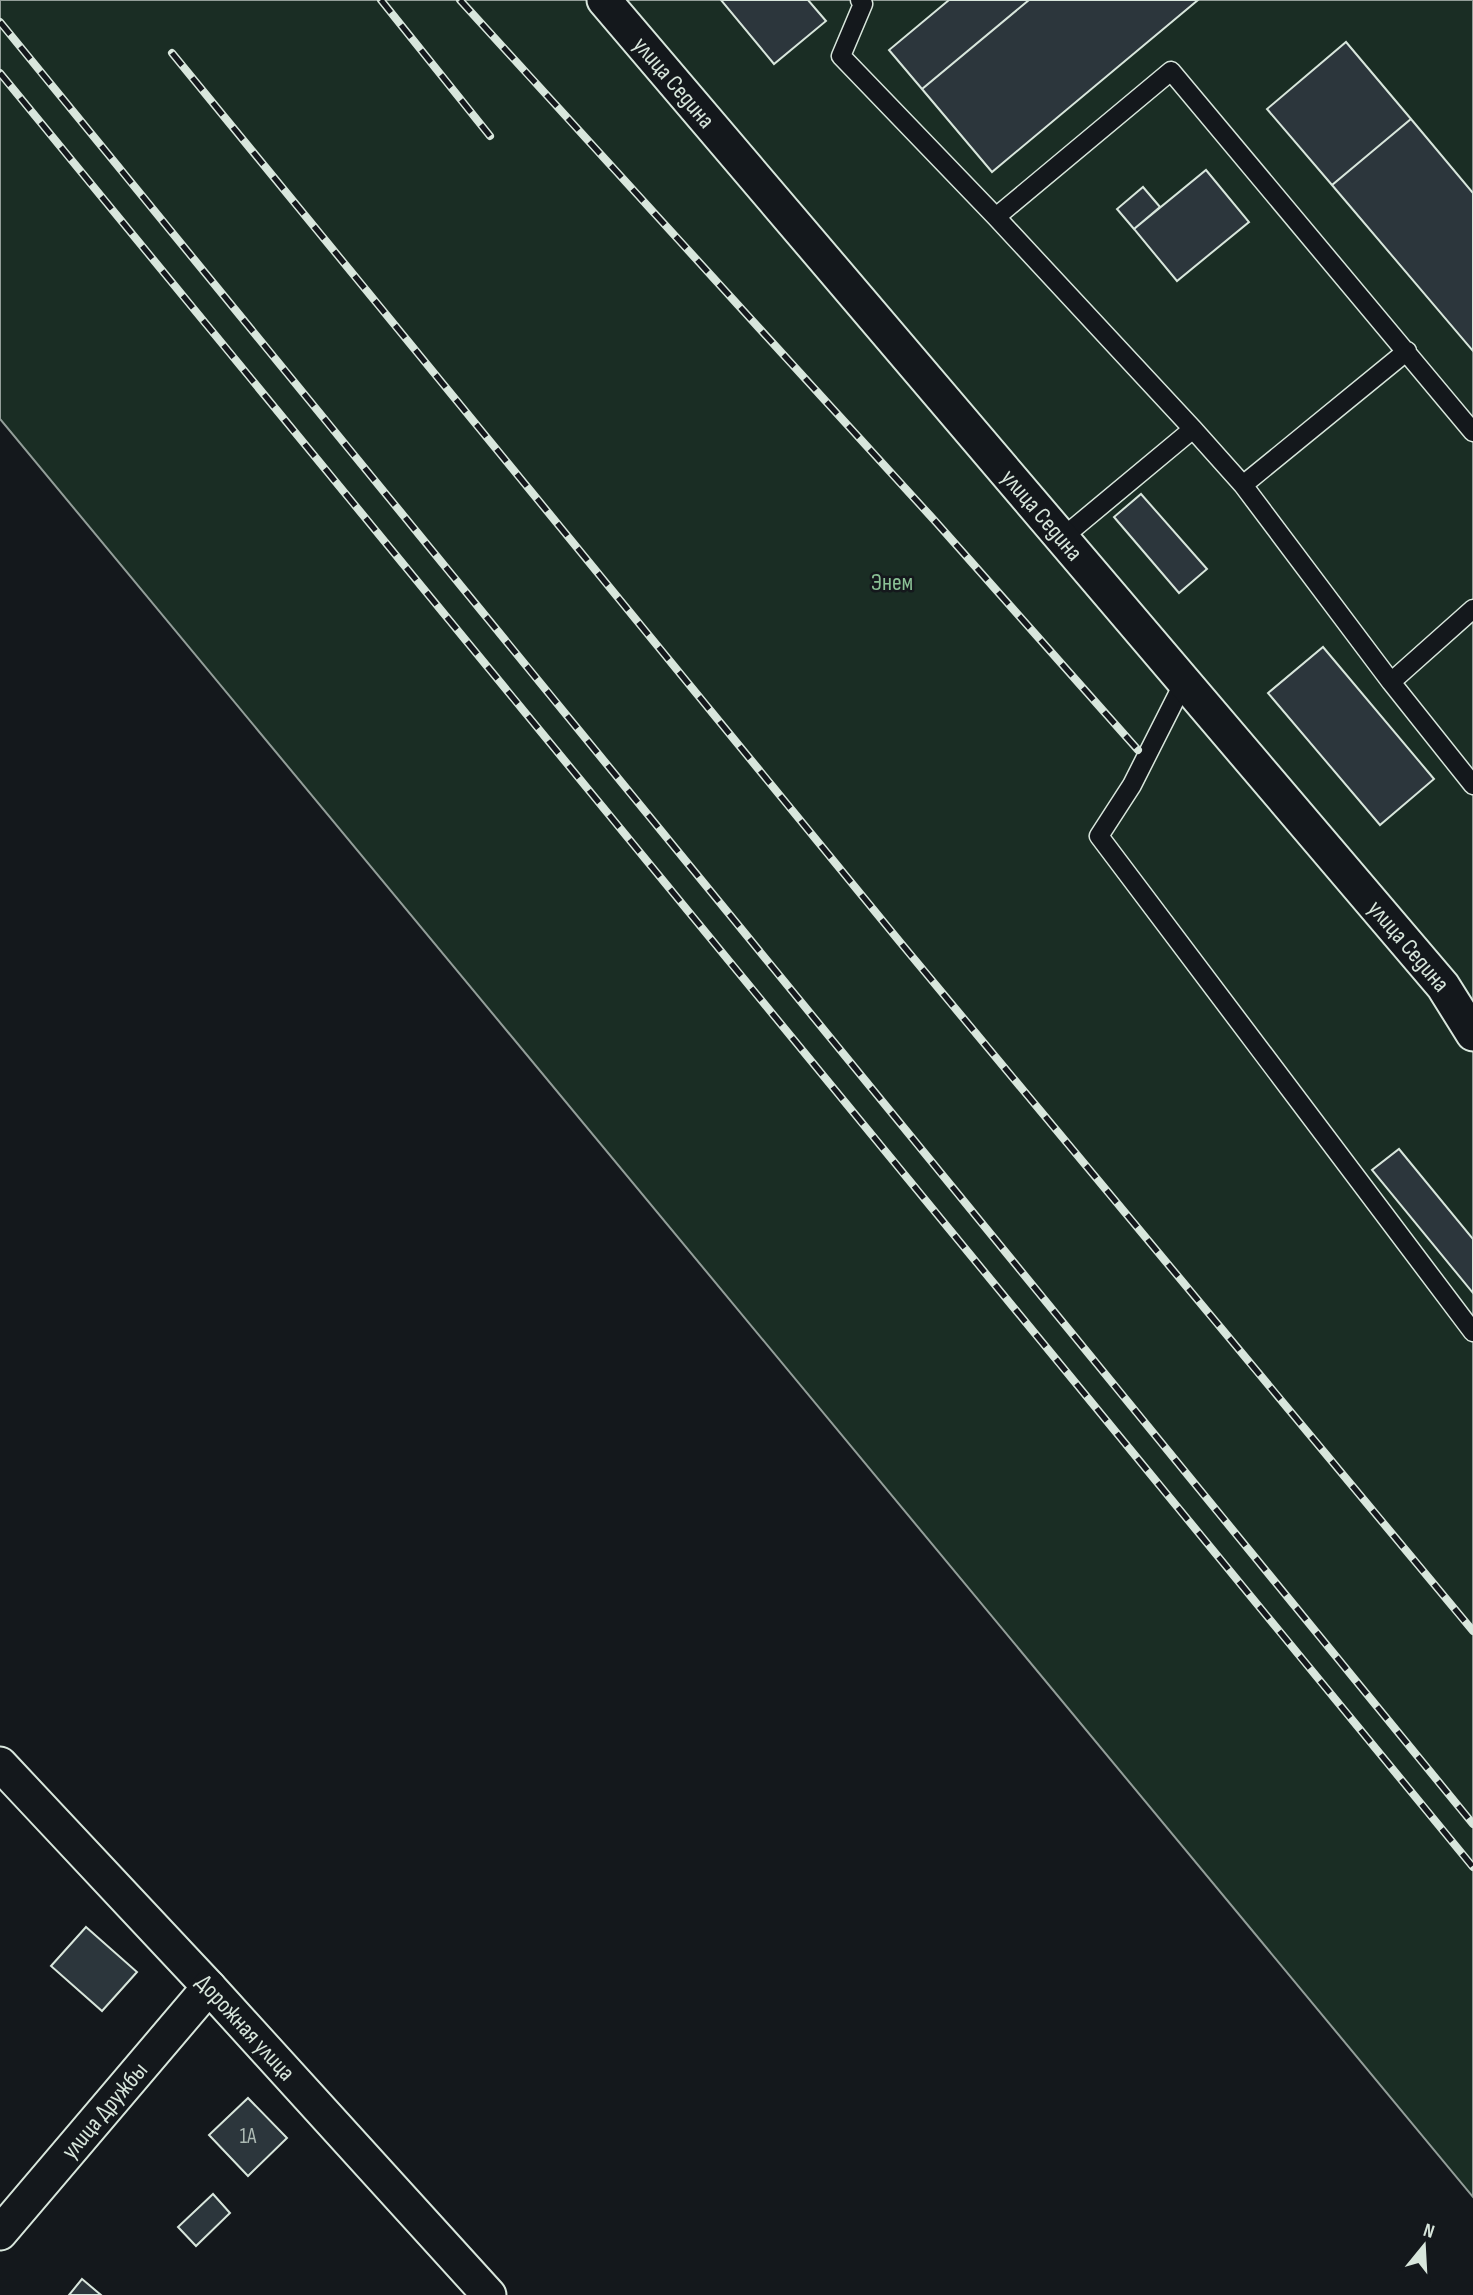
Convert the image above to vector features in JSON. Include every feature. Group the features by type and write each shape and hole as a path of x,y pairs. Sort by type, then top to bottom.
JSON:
{"street":[{"name":"улица Седина","path":"604,0 1443,986 1473,1034"},
{"name":"Дорожная улица","path":"0,1764 209,1987 489,2295"},
{"name":"улица Дружбы","path":"0,2233 209,1987"}],"lane":[{"path":"860,0 863,4 841,56 996,217 1242,485 1391,682 1473,785"},
{"path":"996,217 1171,71 1473,432"},
{"path":"1242,485 1407,351"},
{"path":"1062,538 1193,429"},
{"path":"1391,682 1473,609"},
{"path":"1184,682 1132,785 1099,836 1473,1332"}],"green space":[{"name":"Энем","path":"0,0 1473,0 1473,2197 0,419"}],"building":[{"path":"721,0 808,0 826,21 774,64"},
{"path":"949,0 1029,0 922,89 889,50"},
{"path":"1029,0 1198,0 992,172 922,89"},
{"path":"1346,42 1411,119 1332,185 1267,109"},
{"path":"1411,119 1473,193 1473,351 1332,185"},
{"path":"1206,170 1249,222 1177,281 1134,229"},
{"path":"1143,187 1160,207 1134,229 1117,209"},
{"path":"1141,494 1207,569 1179,593 1114,517"},
{"path":"1323,647 1434,779 1380,825 1268,693"},
{"path":"1399,1149 1473,1239 1473,1293 1372,1170"},
{"path":"86,1927 137,1972 102,2011 51,1966"},
{"path":"248,2098 287,2138 248,2176 209,2135"},
{"path":"213,2194 230,2213 196,2246 178,2227"},
{"path":"82,2279 101,2295 69,2295"}],"railway":[{"path":"381,0 490,136"},
{"path":"460,0 935,521 1138,750"},
{"path":"0,22 1473,1824"},
{"path":"172,53 900,942 1473,1631"},
{"path":"0,73 1473,1867"}]}
